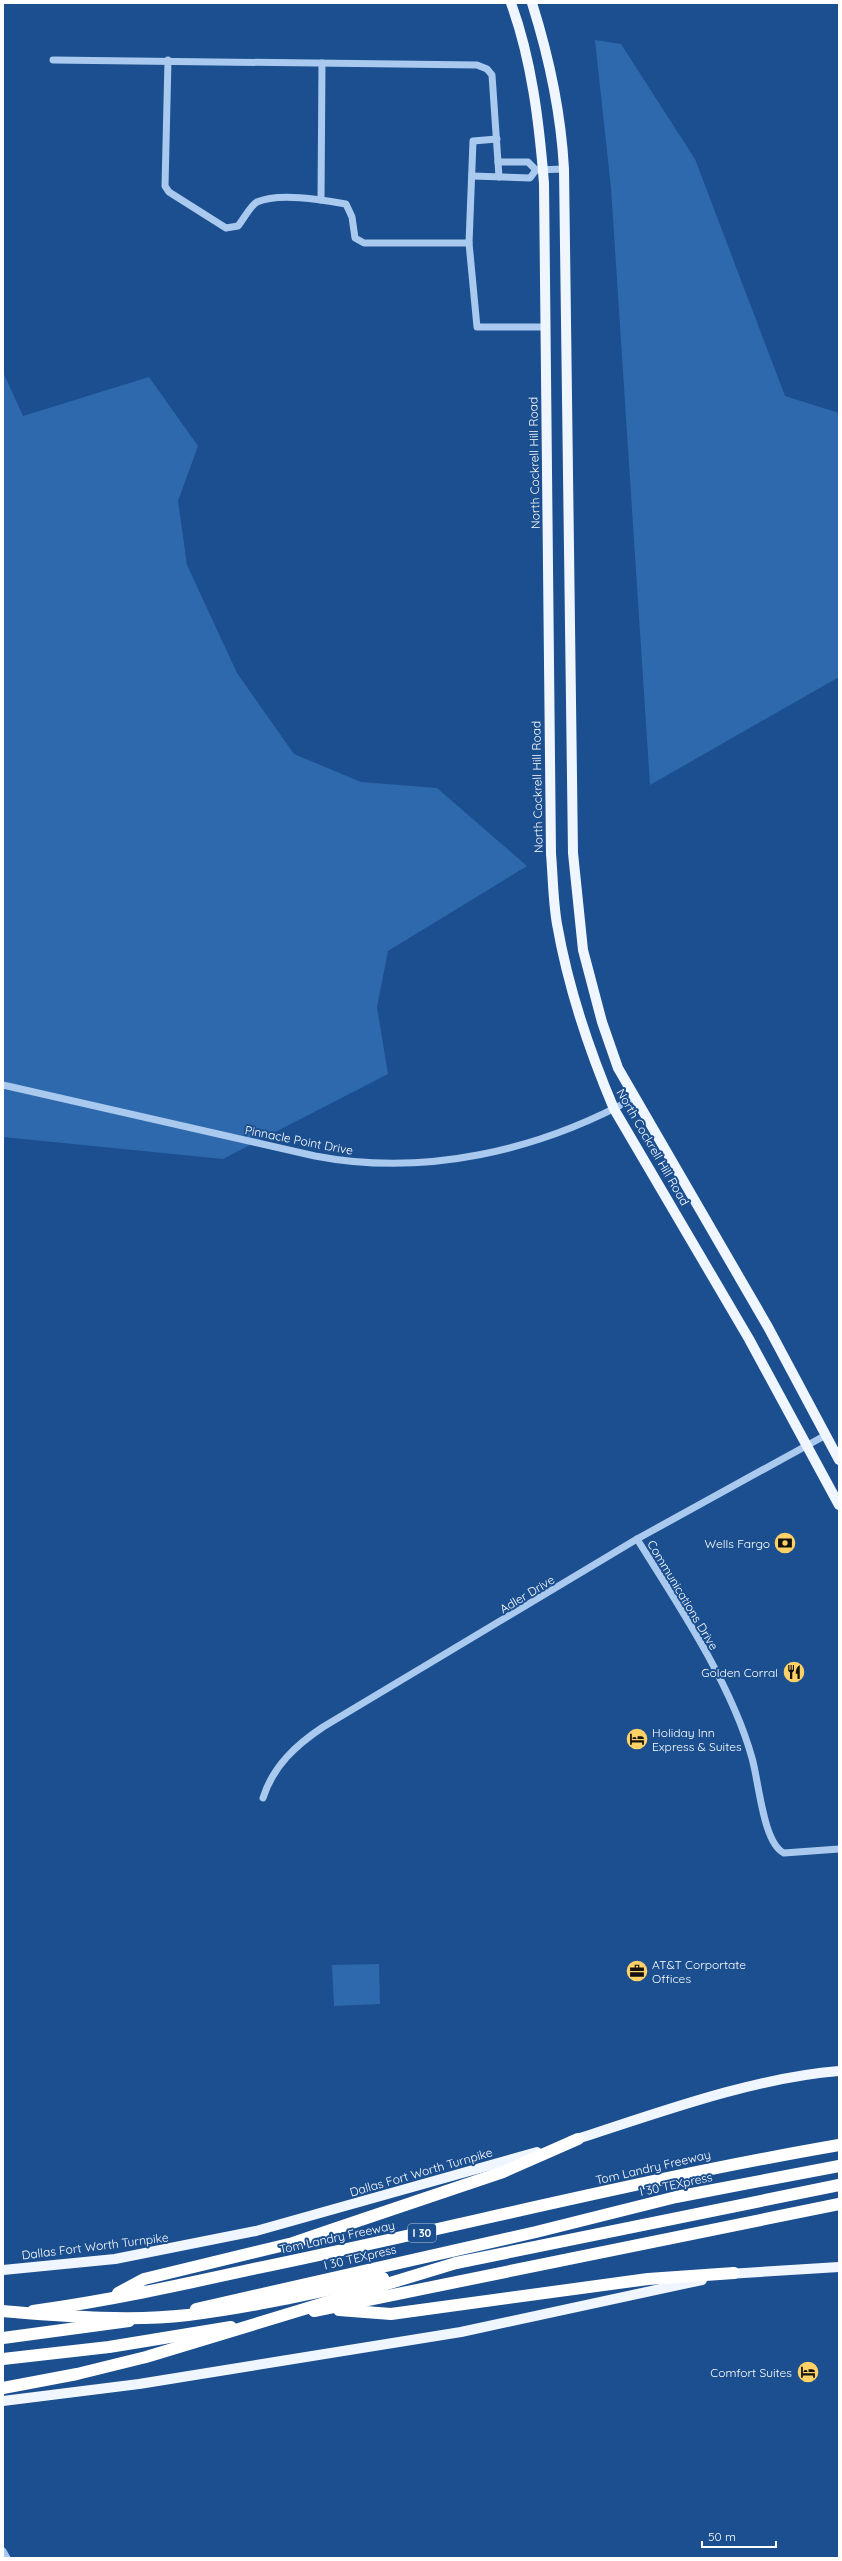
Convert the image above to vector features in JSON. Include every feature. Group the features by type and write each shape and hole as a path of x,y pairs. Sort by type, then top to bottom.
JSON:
{"highway":[{"path":"104,2300 144,2279 293,2243 503,2172 578,2139"},
{"name":"Tom Landry Freeway","path":"3,2315 104,2300 327,2254 706,2170 839,2145"},
{"name":"I 30 TEXpress","path":"3,2338 124,2322 210,2306 536,2232 676,2197 839,2166"},
{"path":"3,2311 103,2318 188,2315 282,2299 839,2185"},
{"path":"3,2359 181,2336 322,2309 839,2204"},
{"path":"3,2388 77,2374 146,2357 456,2263"},
{"path":"322,2309 391,2314 648,2279 734,2273"}],"main road":[{"name":"North Cockrell Hill Road","path":"512,3 530,70 539,125 539,170 546,327 551,854 555,902 563,952 599,1073 614,1109 750,1339 808,1444 839,1505"},
{"name":"North Cockrell Hill Road","path":"532,3 555,92 562,139 564,169 573,853 579,923 590,978 618,1068 735,1270 839,1460"},
{"name":"Dallas Fort Worth Turnpike","path":"3,2270 115,2259 256,2231 505,2162 689,2103 739,2090 822,2072 839,2071"},
{"path":"3,2401 139,2384 461,2332 567,2307 734,2273 839,2268"}],"street":[{"path":"53,60 168,60 477,65 487,69 492,75 499,178"},
{"path":"168,60 165,186 169,192 226,228 238,226 256,202 273,198 321,200 346,204 352,217 355,238 364,243 469,244"},
{"path":"321,200 322,63"},
{"path":"497,139 474,140 469,244 477,326 546,327"},
{"path":"498,162 528,162 539,170 564,169"},
{"path":"472,176 530,178 539,170"},
{"name":"Pinnacle Point Drive","path":"3,1085 315,1156 342,1161 371,1163 438,1162 493,1152 538,1141 614,1109 634,1098"},
{"name":"Adler Drive","path":"263,1798 268,1782 284,1760 303,1740 637,1539 826,1434"},
{"name":"Communications Drive","path":"637,1539 685,1615 740,1722 754,1765 768,1833 774,1844 784,1853 839,1849"},
{"path":"3,2551 7,2558"}],"shaded area":[{"path":"595,40 621,44 695,159 785,396 839,413 839,677 650,785 611,188"},
{"path":"3,372 23,416 149,377 198,446 178,501 187,565 237,673 294,754 361,782 437,788 527,866 388,951 377,1007 388,1074 223,1159 3,1137"},
{"path":"379,1964 380,2004 334,2006 332,1965"}],"place":[{"name":"Wells Fargo","path":"785,1543"},
{"name":"Golden Corral","path":"794,1672"},
{"name":"Holiday Inn Express & Suites","path":"637,1739"},
{"name":"AT&T Corportate Offices","path":"637,1971"},
{"name":"Comfort Suites","path":"808,2372"}]}
